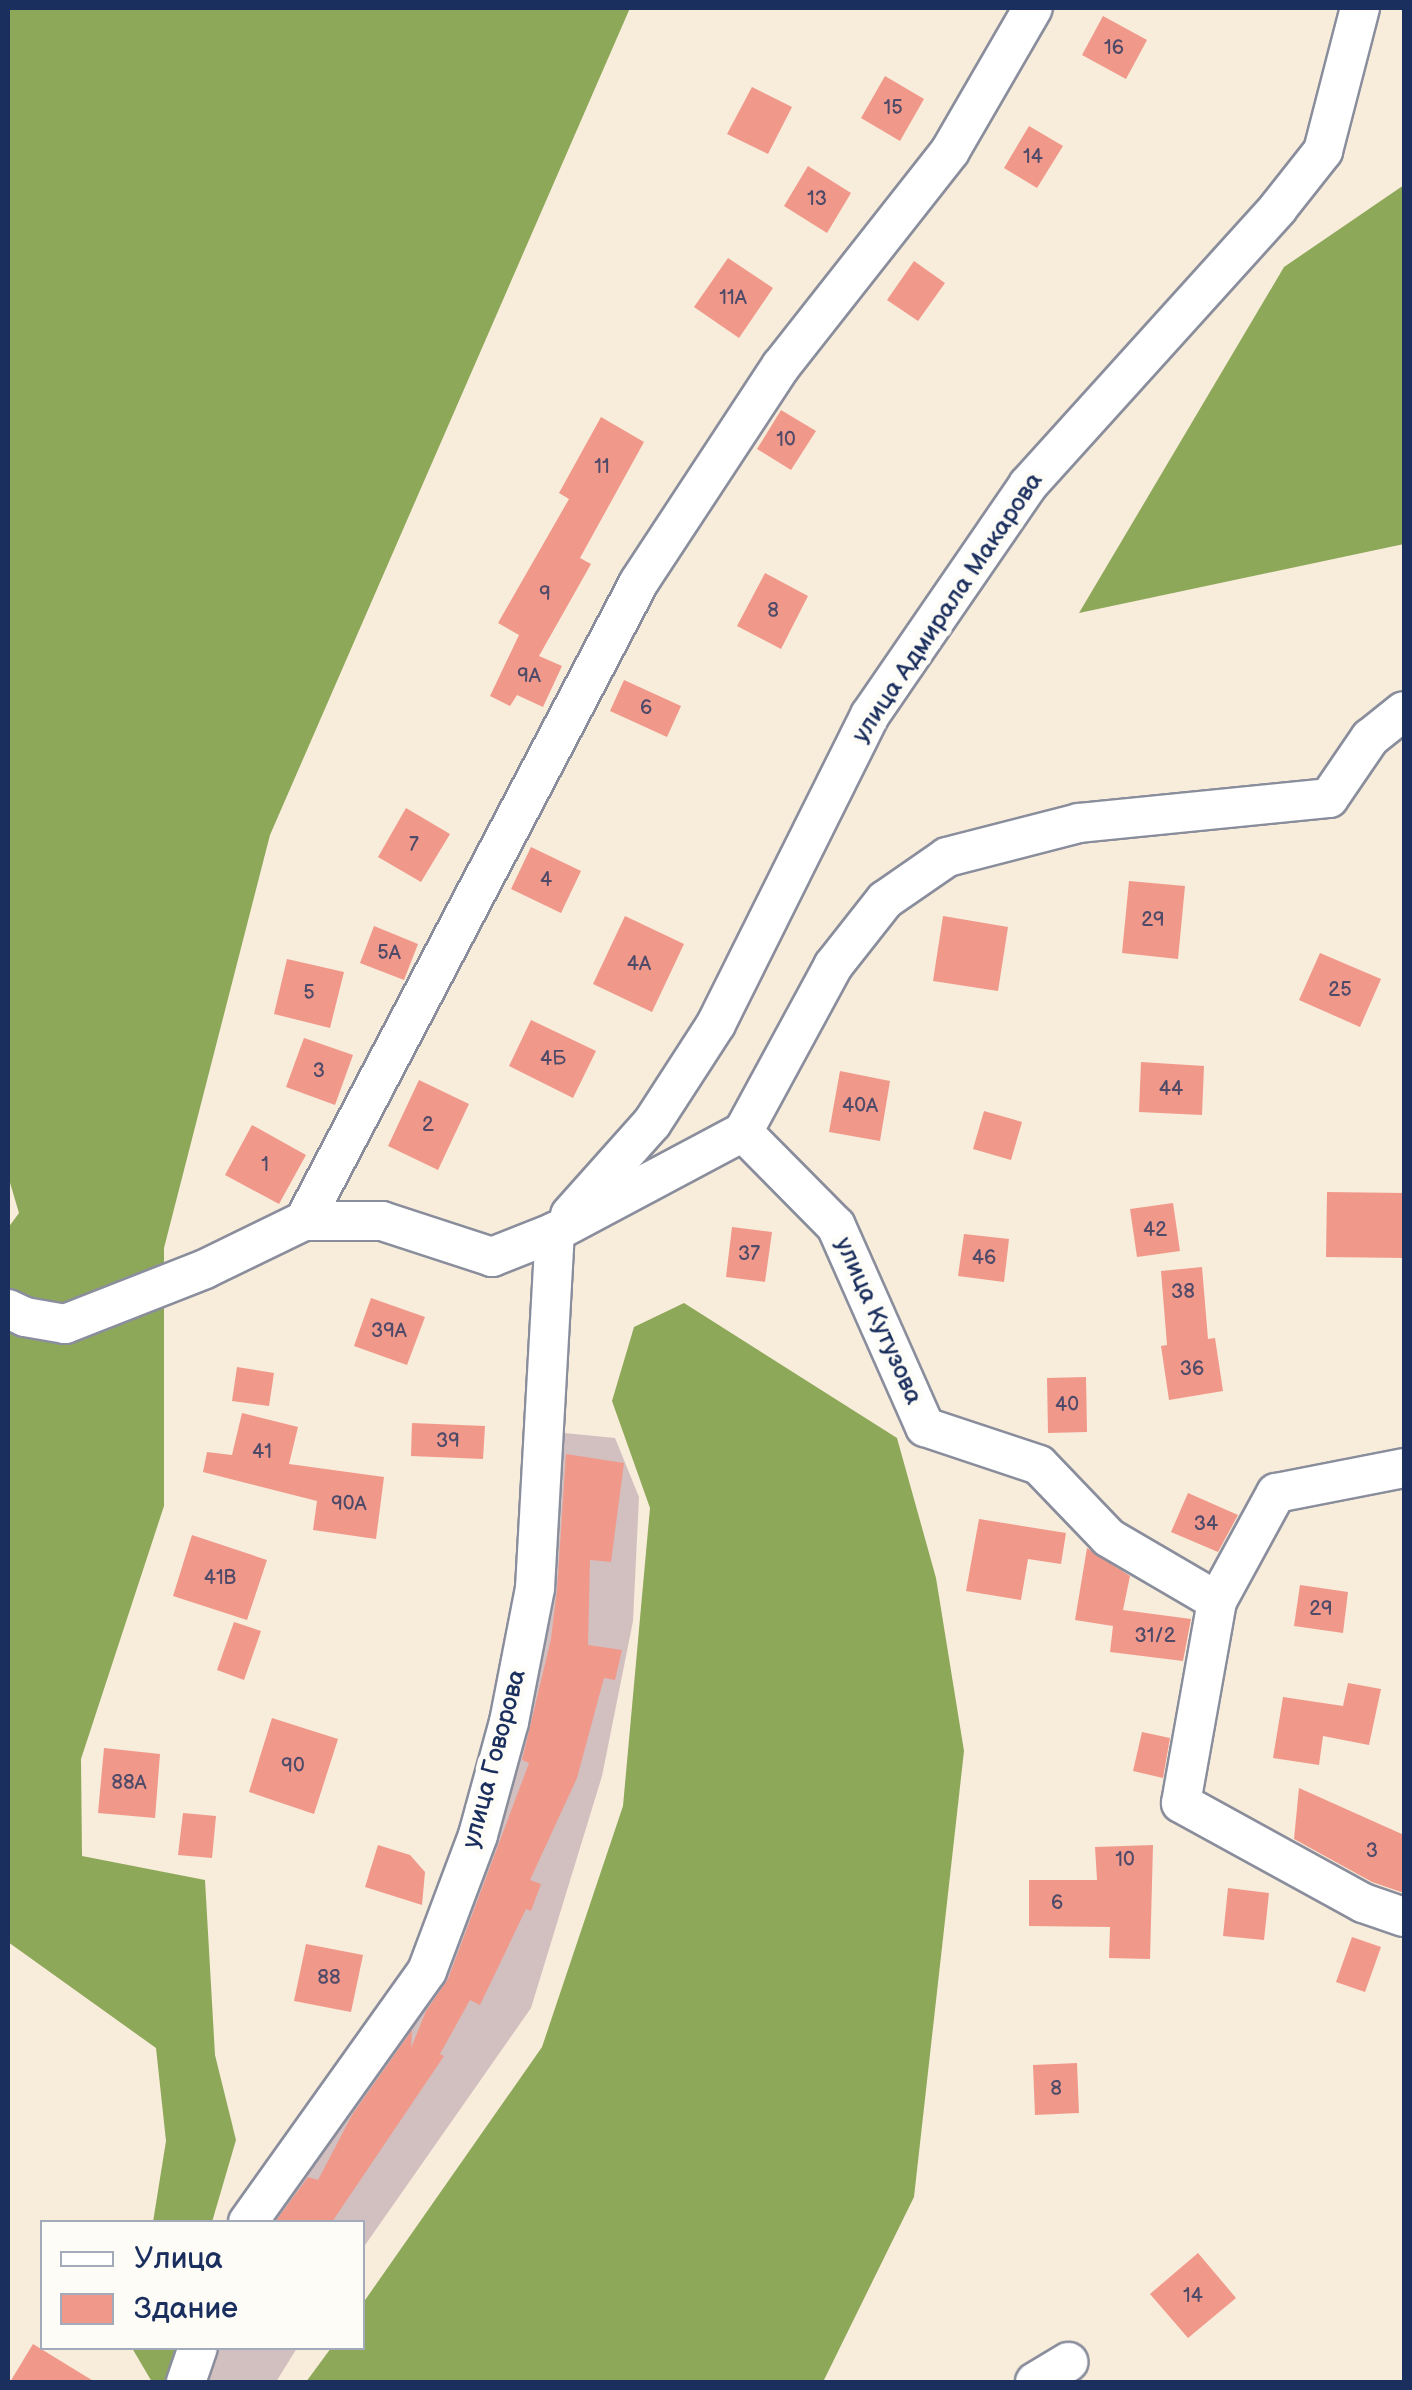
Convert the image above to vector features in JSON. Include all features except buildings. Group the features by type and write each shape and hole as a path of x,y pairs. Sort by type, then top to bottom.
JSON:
{"street":[{"path":"304,1221 638,582 781,366 950,151 1033,8"},
{"name":"улица Адмирала Макарова","path":"555,1232 652,1124 716,1024 870,715 1028,485 1278,208 1323,151 1360,8"},
{"path":"8,1309 25,1317 65,1324 206,1268 304,1221 382,1221 492,1256 555,1232 743,1132 832,966 886,900 947,857 1079,823 1329,798 1370,738 1404,712"},
{"name":"улица Кутузова","path":"743,1132 836,1226 925,1427 1039,1464 1109,1538 1217,1600"},
{"name":"улица Говорова","path":"249,2220 427,1971 478,1835 510,1722 535,1588 555,1232"},
{"path":"1404,1468 1276,1494 1217,1600 1181,1803 1363,1903 1404,1917"},
{"path":"186,2382 197,2350"},
{"path":"1036,2382 1068,2362"}],"shaded area":[{"path":"554,1432 615,1438 639,1497 633,1621 602,1776 531,2008 365,2245 365,2220 263,2220 452,1930"},
{"path":"202,2350 296,2350 276,2382 192,2382"}],"green space":[{"path":"8,8 630,8 270,835 164,1248 164,1506 81,1759 82,1856 205,1880 215,2055 236,2140 213,2220 153,2220 166,2141 156,2048 8,1942 8,1228 19,1213 8,1176"},
{"path":"1404,185 1404,544 1079,613 1284,267"},
{"path":"684,1303 897,1438 936,1578 964,1751 914,2197 823,2382 306,2382 330,2350 365,2350 365,2300 542,2047 623,1806 650,1508 612,1401 634,1327"},
{"path":"133,2350 174,2350 165,2382 152,2382"}]}
